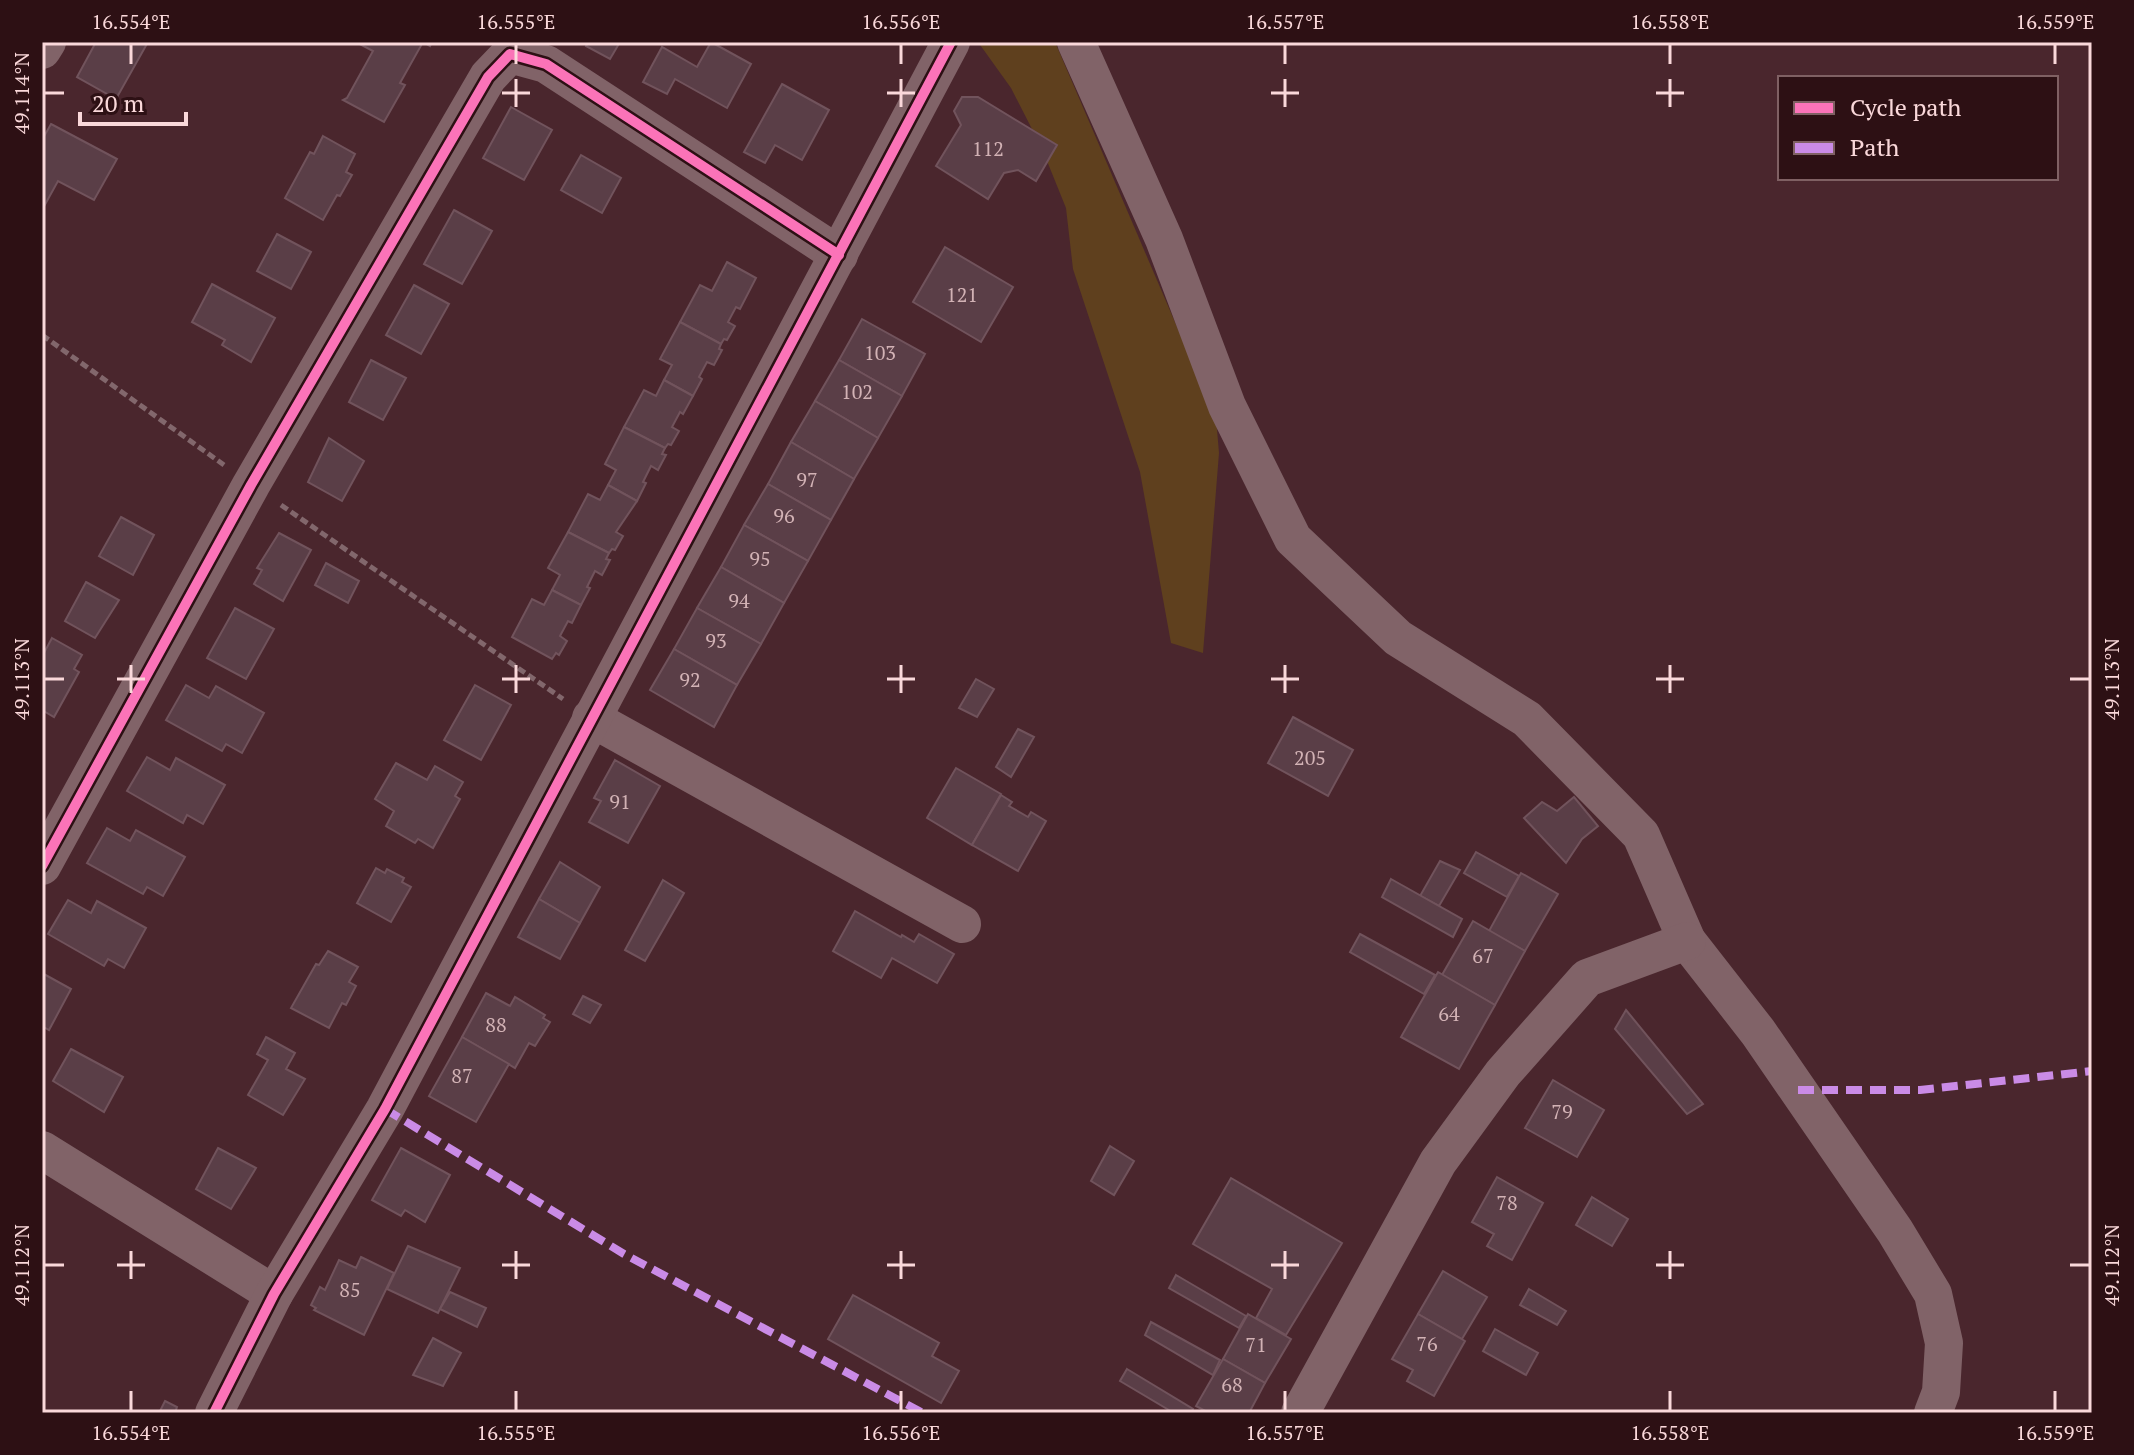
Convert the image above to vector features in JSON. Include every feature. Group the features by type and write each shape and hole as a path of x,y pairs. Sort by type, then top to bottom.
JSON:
{"street":[{"path":"42,50 47,42"},
{"path":"214,1413 274,1294 385,1109 951,42"},
{"path":"1076,42 1164,239 1227,406 1293,539 1398,638 1527,719 1641,835 1687,941 1758,1032 1895,1231 1933,1294 1944,1343 1941,1392 1933,1413"},
{"path":"42,866 251,485 502,48 546,64 839,255"},
{"path":"591,718 962,924"},
{"path":"1300,1413 1438,1162 1503,1073 1587,978 1687,941"},
{"path":"42,1150 274,1294"}],"path":[{"path":"42,335 251,485 591,718"}],"shaded area":[{"path":"978,42 1055,42 1216,418 1219,453 1203,653 1171,643 1140,472 1073,269 1066,208 1047,161 1057,145 1032,129 1011,88"}],"building":[{"path":"96,42 148,42 116,99 77,77"},
{"path":"356,42 423,42 400,83 405,85 384,122 343,100 373,51"},
{"path":"588,42 620,42 610,59 586,46"},
{"path":"711,42 751,64 727,108 675,79 667,94 643,82 662,47 697,67"},
{"path":"782,84 829,110 802,160 775,145 765,163 744,152"},
{"path":"962,97 978,97 1057,145 1036,181 1018,170 1004,173 988,199 936,166 961,125 954,111"},
{"path":"511,107 552,130 524,180 483,158"},
{"path":"51,124 117,159 94,200 58,181 42,210 42,140"},
{"path":"323,136 355,154 346,172 352,175 323,220 285,198 310,152 314,154"},
{"path":"581,155 621,178 602,213 561,190"},
{"path":"454,210 492,231 462,284 424,264"},
{"path":"277,234 311,252 291,289 257,271"},
{"path":"945,247 1013,287 981,342 913,302"},
{"path":"727,262 756,278 740,309 736,307 728,322 735,326 721,344 680,322 700,285 712,291"},
{"path":"212,284 275,318 251,362 222,345 225,340 192,322"},
{"path":"414,285 449,304 421,354 386,335"},
{"path":"862,319 925,354 902,396 839,360"},
{"path":"680,322 721,344 719,349 722,350 714,365 707,362 693,396 664,380 672,365 660,359"},
{"path":"371,360 406,378 383,420 349,402"},
{"path":"839,360 902,396 878,438 815,401"},
{"path":"664,380 693,396 672,427 679,431 671,445 665,448 624,427 644,390 656,396"},
{"path":"815,401 878,438 854,479 791,442"},
{"path":"624,427 665,448 662,454 666,455 658,470 651,466 637,501 608,485 616,470 605,464"},
{"path":"329,438 364,461 342,501 308,482"},
{"path":"791,442 854,479 831,520 768,484"},
{"path":"768,484 831,520 808,561 744,525"},
{"path":"608,485 637,501 616,532 623,536 615,550 609,553 568,532 588,494 600,500"},
{"path":"121,517 154,535 133,575 99,556"},
{"path":"744,525 808,561 784,603 721,567"},
{"path":"568,532 609,553 606,559 610,560 602,575 595,571 581,605 552,590 560,575 548,568"},
{"path":"279,533 311,550 283,601 254,584 262,570 257,568"},
{"path":"326,563 359,581 348,603 315,585"},
{"path":"721,567 784,603 761,644 697,608"},
{"path":"86,582 119,600 95,638 65,621"},
{"path":"552,590 581,605 572,623 568,621 560,636 567,641 559,655 556,653 552,659 512,637 532,599 544,605"},
{"path":"235,608 274,629 246,679 207,658"},
{"path":"697,608 761,644 737,685 674,649"},
{"path":"52,638 82,655 74,669 79,672 54,717 42,710 42,652"},
{"path":"674,649 737,685 714,727 650,690"},
{"path":"976,679 994,689 977,717 959,708"},
{"path":"186,685 209,698 216,686 264,713 242,753 226,744 222,751 166,720"},
{"path":"475,685 511,705 481,760 444,740"},
{"path":"1293,717 1353,750 1328,796 1268,763"},
{"path":"1018,729 1034,737 1011,777 996,767"},
{"path":"147,757 170,770 176,758 225,785 203,824 187,815 183,823 127,791"},
{"path":"615,760 660,786 628,843 589,822 601,801 594,798"},
{"path":"396,763 427,780 435,766 463,782 455,796 460,799 433,848 418,839 415,843 386,826 394,811 375,799"},
{"path":"956,768 1001,794 972,845 927,818"},
{"path":"1001,795 1012,802 1009,806 1028,817 1031,812 1046,821 1018,871 972,845"},
{"path":"1574,797 1598,826 1582,839 1566,863 1524,818 1542,802 1557,811"},
{"path":"107,828 130,841 136,830 185,857 163,896 147,887 143,894 87,863"},
{"path":"1476,852 1519,876 1507,897 1464,873"},
{"path":"1440,861 1460,870 1439,906 1420,896"},
{"path":"560,862 600,887 580,923 539,899"},
{"path":"376,868 385,873 387,869 404,878 402,882 411,887 391,922 357,903"},
{"path":"1521,873 1558,894 1525,951 1489,931"},
{"path":"1391,879 1462,919 1453,937 1382,897"},
{"path":"663,880 684,893 645,961 625,950"},
{"path":"539,899 580,923 560,959 518,937"},
{"path":"68,900 91,913 97,901 146,928 124,968 108,959 104,966 48,934"},
{"path":"855,911 901,937 914,942 919,934 954,954 937,983 892,958 881,978 833,951"},
{"path":"1473,921 1525,951 1495,1005 1442,975"},
{"path":"1360,934 1435,975 1424,994 1350,952"},
{"path":"328,951 358,967 349,982 356,986 346,1005 342,1003 329,1028 291,1008 316,964 319,965"},
{"path":"1438,972 1495,1005 1459,1069 1401,1037"},
{"path":"42,973 71,989 49,1030 42,1026"},
{"path":"486,993 510,1006 515,997 545,1015 543,1018 550,1022 535,1046 529,1043 515,1068 462,1037"},
{"path":"583,996 601,1005 590,1023 573,1014"},
{"path":"1626,1010 1703,1104 1687,1114 1615,1029"},
{"path":"266,1037 295,1053 286,1069 305,1079 283,1115 248,1095 268,1060 257,1054"},
{"path":"462,1037 509,1064 476,1122 429,1096"},
{"path":"71,1049 123,1077 104,1112 53,1081"},
{"path":"1553,1080 1604,1110 1577,1157 1525,1128"},
{"path":"1110,1146 1134,1161 1114,1195 1091,1181"},
{"path":"218,1148 256,1168 231,1209 196,1189"},
{"path":"401,1148 450,1175 425,1222 405,1210 401,1216 372,1200"},
{"path":"1497,1177 1543,1203 1512,1260 1487,1246 1494,1234 1472,1222"},
{"path":"1231,1178 1342,1243 1286,1335 1256,1318 1272,1289 1193,1244"},
{"path":"1592,1197 1628,1219 1612,1246 1576,1225"},
{"path":"408,1246 460,1268 438,1313 387,1289"},
{"path":"361,1257 394,1273 364,1335 314,1310 316,1308 311,1305 320,1287 325,1290 339,1260 356,1268"},
{"path":"1443,1271 1487,1297 1462,1339 1418,1314"},
{"path":"1176,1275 1246,1316 1239,1328 1169,1288"},
{"path":"1529,1289 1566,1311 1557,1325 1520,1305"},
{"path":"450,1292 486,1308 477,1327 440,1309"},
{"path":"853,1295 939,1343 932,1356 959,1371 941,1403 828,1339"},
{"path":"1248,1314 1291,1339 1265,1383 1223,1359"},
{"path":"1418,1314 1465,1341 1434,1396 1407,1381 1413,1370 1392,1359"},
{"path":"1151,1322 1220,1360 1213,1375 1145,1335"},
{"path":"1495,1329 1538,1353 1526,1375 1483,1351"},
{"path":"433,1338 461,1353 443,1386 413,1375"},
{"path":"1223,1359 1265,1383 1249,1413 1209,1413 1196,1406"},
{"path":"1127,1369 1193,1409 1191,1413 1174,1413 1120,1381"},
{"path":"165,1401 177,1407 175,1413 159,1413"}],"marked path":[{"path":"1798,1090 1920,1090 2092,1071"},
{"path":"385,1109 624,1254 923,1413"}],"cycle path":[{"path":"214,1413 274,1294 385,1109 951,42"},
{"path":"42,866 251,485 488,77 510,54 546,64 839,255"}]}
